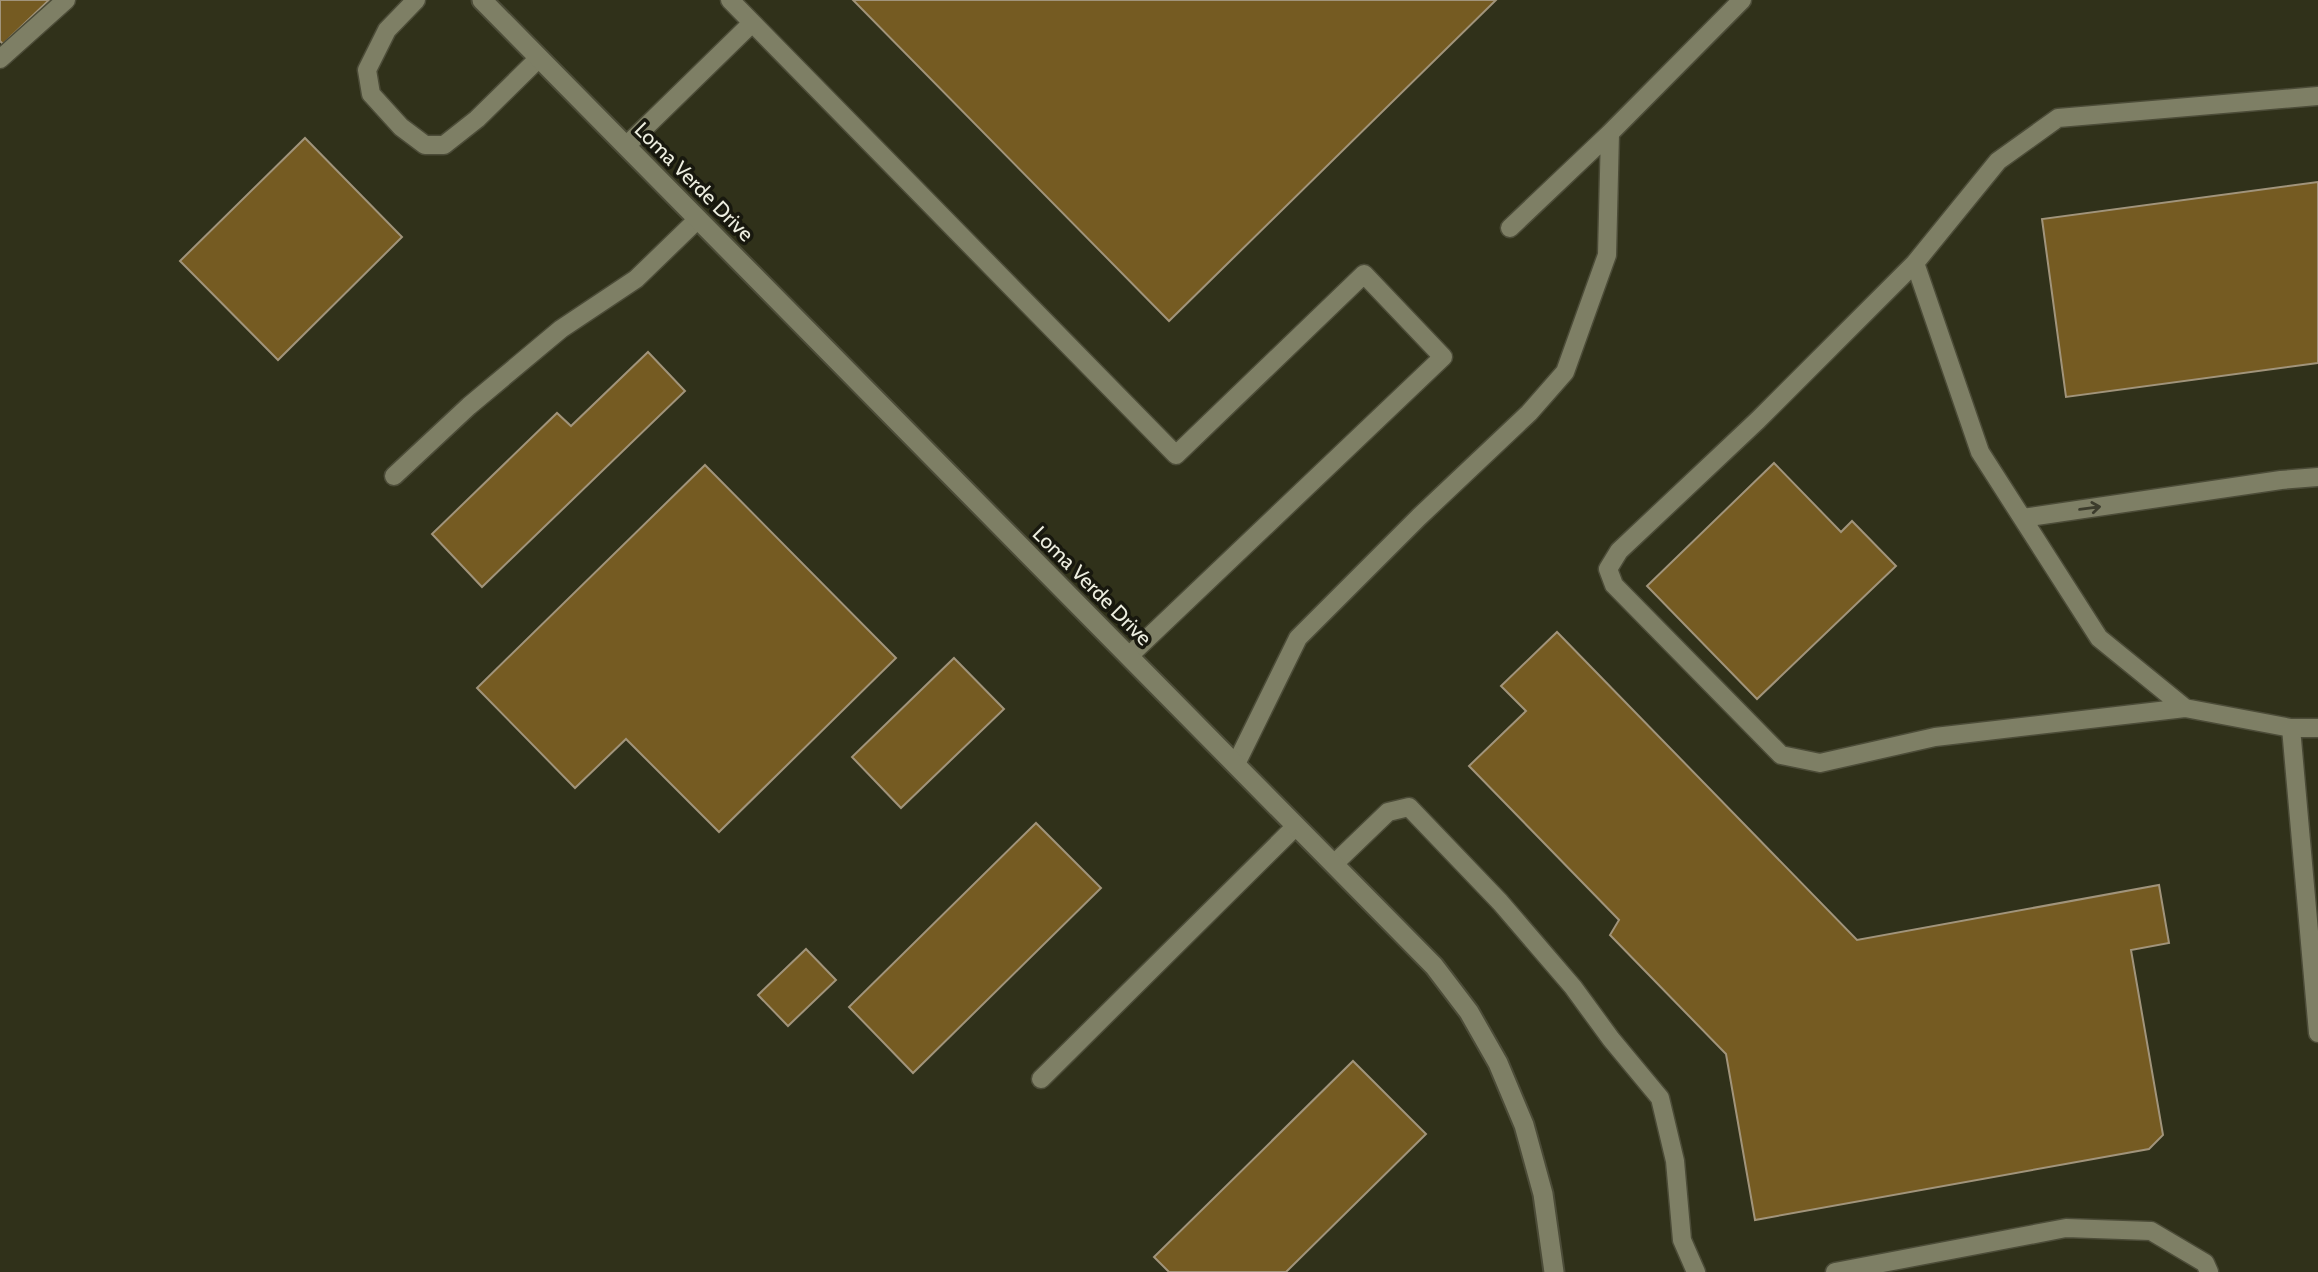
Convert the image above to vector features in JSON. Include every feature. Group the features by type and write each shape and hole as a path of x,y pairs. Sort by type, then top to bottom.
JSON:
{"street":[{"name":"Loma Verde Drive","path":"482,0 1434,966 1469,1012 1498,1063 1524,1125 1543,1194 1554,1272"}],"lane":[{"path":"0,59 66,0"},
{"path":"416,0 387,30 368,70 371,94 401,127 425,145 444,145 477,119 539,58"},
{"path":"730,0 1176,456 1364,274 1443,357 1129,656"},
{"path":"1510,228 1610,133 1742,0"},
{"path":"626,146 752,23"},
{"path":"2318,96 2058,118 1997,161 1915,263 1758,420 1619,551 1608,569 1614,585 1781,755 1794,758 1820,763 1934,737 2185,708 2291,728 2318,728"},
{"path":"1236,764 1298,638 1419,517 1529,413 1565,372 1607,255 1610,133"},
{"path":"394,476 469,406 561,328 636,279 698,219"},
{"path":"1915,263 1980,452 2099,638 2185,708"},
{"path":"2022,518 2281,480 2318,477"},
{"path":"2291,728 2318,1033"},
{"path":"1334,864 1388,812 1409,807 1500,902 1573,987 1611,1039 1660,1098 1675,1161 1682,1240 1696,1272"},
{"path":"1041,1079 1296,825"},
{"path":"1835,1272 2066,1228 2151,1231 2205,1264 2208,1272"}],"building":[{"path":"0,0 49,0 3,44 0,41"},
{"path":"853,0 1496,0 1169,321"},
{"path":"305,138 402,237 278,360 180,261"},
{"path":"2318,182 2318,363 2066,397 2042,219"},
{"path":"648,352 685,391 482,587 432,534 557,413 571,426"},
{"path":"1774,463 1841,532 1852,521 1896,566 1757,699 1647,586"},
{"path":"705,465 896,658 719,832 626,739 575,788 477,688"},
{"path":"1557,632 1857,940 2159,885 2169,943 2131,950 2163,1135 2149,1149 1755,1220 1726,1054 1610,935 1619,920 1469,766 1526,711 1501,686"},
{"path":"954,658 1004,709 901,808 852,757"},
{"path":"1036,823 1101,888 913,1073 849,1007"},
{"path":"806,949 836,980 788,1026 758,995"},
{"path":"1353,1061 1426,1134 1286,1272 1169,1272 1154,1257"}]}
